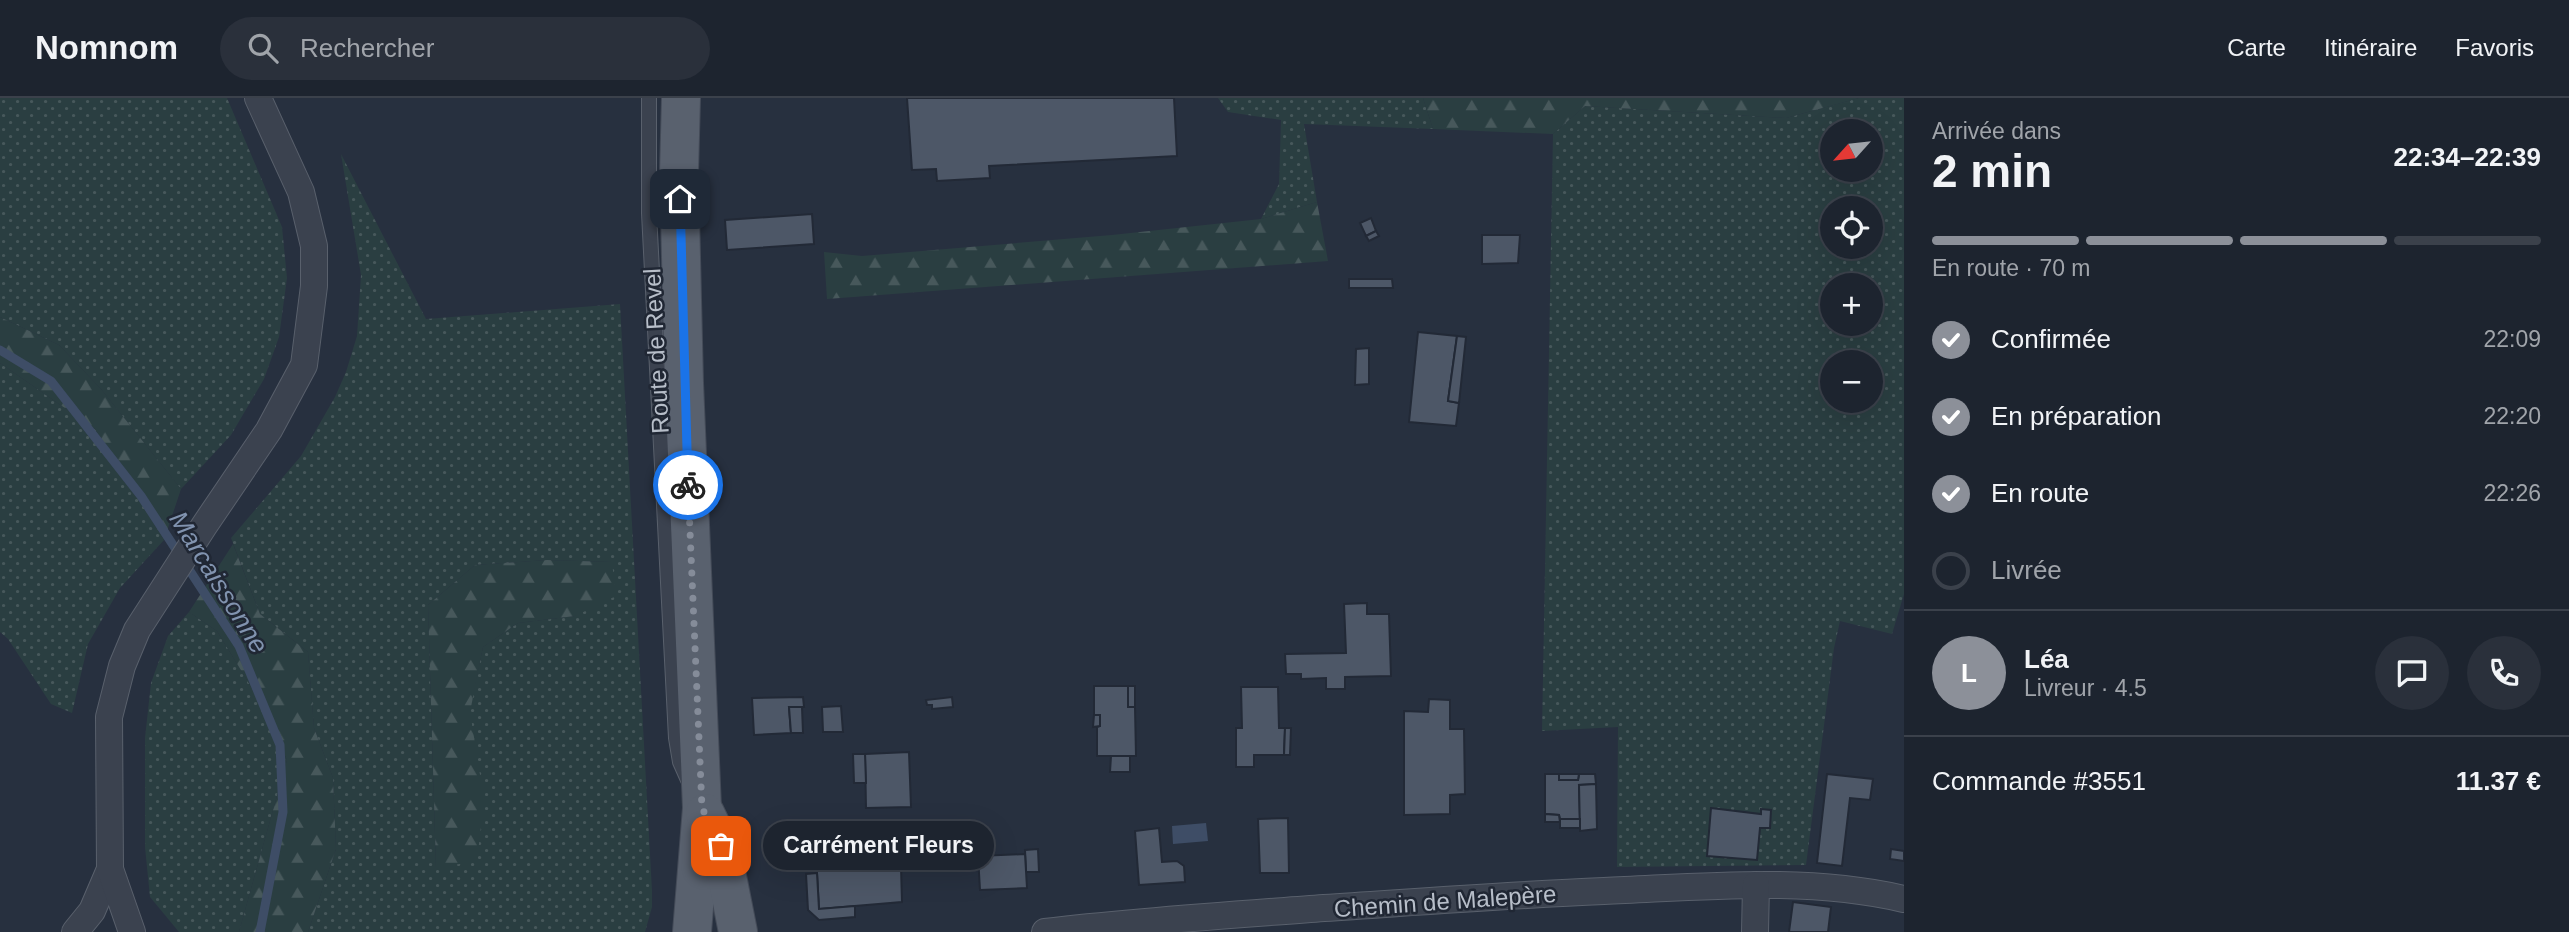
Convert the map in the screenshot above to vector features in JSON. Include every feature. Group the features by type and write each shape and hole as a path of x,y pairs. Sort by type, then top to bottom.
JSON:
{"main road":[{"name":"Route de Revel","path":"681,98 679,173 684,383 702,808 692,932"},
{"name":"Route de Revel","path":"702,808 721,846 738,932"}],"street":[{"path":"132,932 110,869 109,717 122,666 132,642 173,573 270,430 304,365 314,286 314,246 301,192 258,98"},
{"path":"75,932 92,911 110,869"},
{"path":"1755,932 1756,885"},
{"name":"Chemin de Malepère","path":"1045,932 1518,895 1756,885 1874,891 1904,899"}],"lane":[{"name":"Route de Revel","path":"649,98 649,213 676,738 680,762 702,808"}],"green space":[{"path":"0,98 227,98 282,227 287,278 279,337 264,379 231,435 181,489 101,389 59,345 0,317"},
{"path":"1218,98 1423,98 1433,129 1304,124 1317,202 1261,219 1279,184 1281,120 1228,112"},
{"path":"1423,98 1859,98 1786,118 1585,106 1553,134 1433,129"},
{"path":"1859,98 1904,98 1904,594 1892,634 1840,621 1834,648 1806,865 1617,867 1618,727 1542,731 1553,134 1585,106 1786,118"},
{"path":"341,154 426,319 620,304 652,891 652,907 645,932 308,932 336,849 333,778 314,728 308,652 260,614 231,538 301,456 335,397 357,336 361,275","holes":["547,560 612,562 575,616 518,623 483,647 436,868 428,605 475,565"]},
{"path":"1317,202 1328,261 827,299 824,252 862,256 1112,235 1261,219"},
{"path":"0,317 59,345 101,389 181,489 164,540 95,429 0,363"},
{"path":"0,363 95,429 164,540 120,588 88,644 72,713 51,704 8,639 0,632"},
{"path":"233,544 260,614 308,652 314,728 333,778 336,849 308,932 239,932 287,760 250,685 217,631 189,612"},
{"path":"547,560 612,562 616,596 575,616 518,623 483,647 470,712 484,800 477,861 436,868 428,605 475,565"},
{"path":"189,612 217,631 250,685 287,760 239,932 179,932 150,897 145,847 145,738 151,683 168,636"}],"water":[{"path":"1206,823 1208,841 1173,844 1172,826"}],"building":[{"path":"907,98 1174,98 1177,156 989,166 990,178 937,181 936,169 912,170"},
{"path":"812,214 814,244 727,250 725,220"},
{"path":"1371,218 1376,231 1366,236 1360,223"},
{"path":"1376,231 1379,236 1369,241 1366,236"},
{"path":"1482,235 1520,235 1518,263 1482,264"},
{"path":"1349,279 1392,279 1393,288 1349,288"},
{"path":"1418,332 1457,336 1448,401 1459,403 1456,426 1409,422"},
{"path":"1457,336 1466,337 1459,403 1448,401"},
{"path":"1369,348 1369,384 1355,385 1356,349"},
{"path":"1367,603 1367,614 1389,614 1391,676 1345,677 1345,689 1326,689 1326,678 1301,679 1301,674 1286,674 1285,654 1346,653 1344,604"},
{"path":"1094,686 1128,686 1128,707 1135,707 1136,756 1097,756 1097,727 1100,726 1100,715 1094,715"},
{"path":"1128,686 1135,686 1135,707 1128,707"},
{"path":"1241,687 1278,687 1279,728 1285,728 1284,755 1254,755 1254,767 1236,767 1236,728 1242,728"},
{"path":"803,697 804,707 789,707 791,733 754,735 752,698"},
{"path":"952,697 953,707 932,709 932,705 927,705 926,700"},
{"path":"1429,699 1450,700 1450,729 1464,729 1465,794 1450,795 1450,814 1404,815 1404,711 1428,712"},
{"path":"841,706 843,732 823,732 822,707"},
{"path":"789,707 802,707 803,733 791,733"},
{"path":"1094,715 1100,715 1100,726 1093,727"},
{"path":"1285,728 1291,728 1290,755 1284,755"},
{"path":"909,752 911,807 866,808 865,754"},
{"path":"853,754 865,754 866,783 854,783"},
{"path":"1111,756 1130,756 1130,772 1110,772"},
{"path":"1545,774 1559,774 1559,780 1578,780 1579,774 1595,774 1596,784 1579,785 1580,819 1560,819 1559,815 1545,814"},
{"path":"1559,774 1579,774 1578,780 1559,780"},
{"path":"1827,774 1873,779 1870,800 1850,798 1842,866 1817,863"},
{"path":"1596,784 1597,829 1580,831 1579,785"},
{"path":"1711,808 1761,814 1761,809 1771,810 1770,828 1760,828 1757,860 1707,856"},
{"path":"1545,814 1559,815 1560,822 1545,822"},
{"path":"1288,818 1289,873 1260,873 1258,819"},
{"path":"1560,819 1580,819 1580,828 1560,828"},
{"path":"1159,828 1162,862 1177,861 1184,866 1185,882 1139,885 1135,831"},
{"path":"900,830 902,902 819,909 815,837"},
{"path":"1038,849 1039,872 1026,872 1025,850"},
{"path":"1891,849 1904,851 1904,861 1890,859"},
{"path":"1025,854 1027,888 980,890 978,856"},
{"path":"817,873 819,909 855,906 855,917 819,920 808,910 806,874"},
{"path":"1793,902 1831,907 1828,932 1789,932"}],"waterway":[{"name":"Marcaissonne","path":"0,350 51,381 141,496 239,646 280,745 283,812 260,932"}],"way so far":[{"path":"688,485 702,808 721,846"}],"place":[{"name":"Carrément Fleurs","path":"721,846"}],"route":[{"path":"680,199 688,485"}]}
